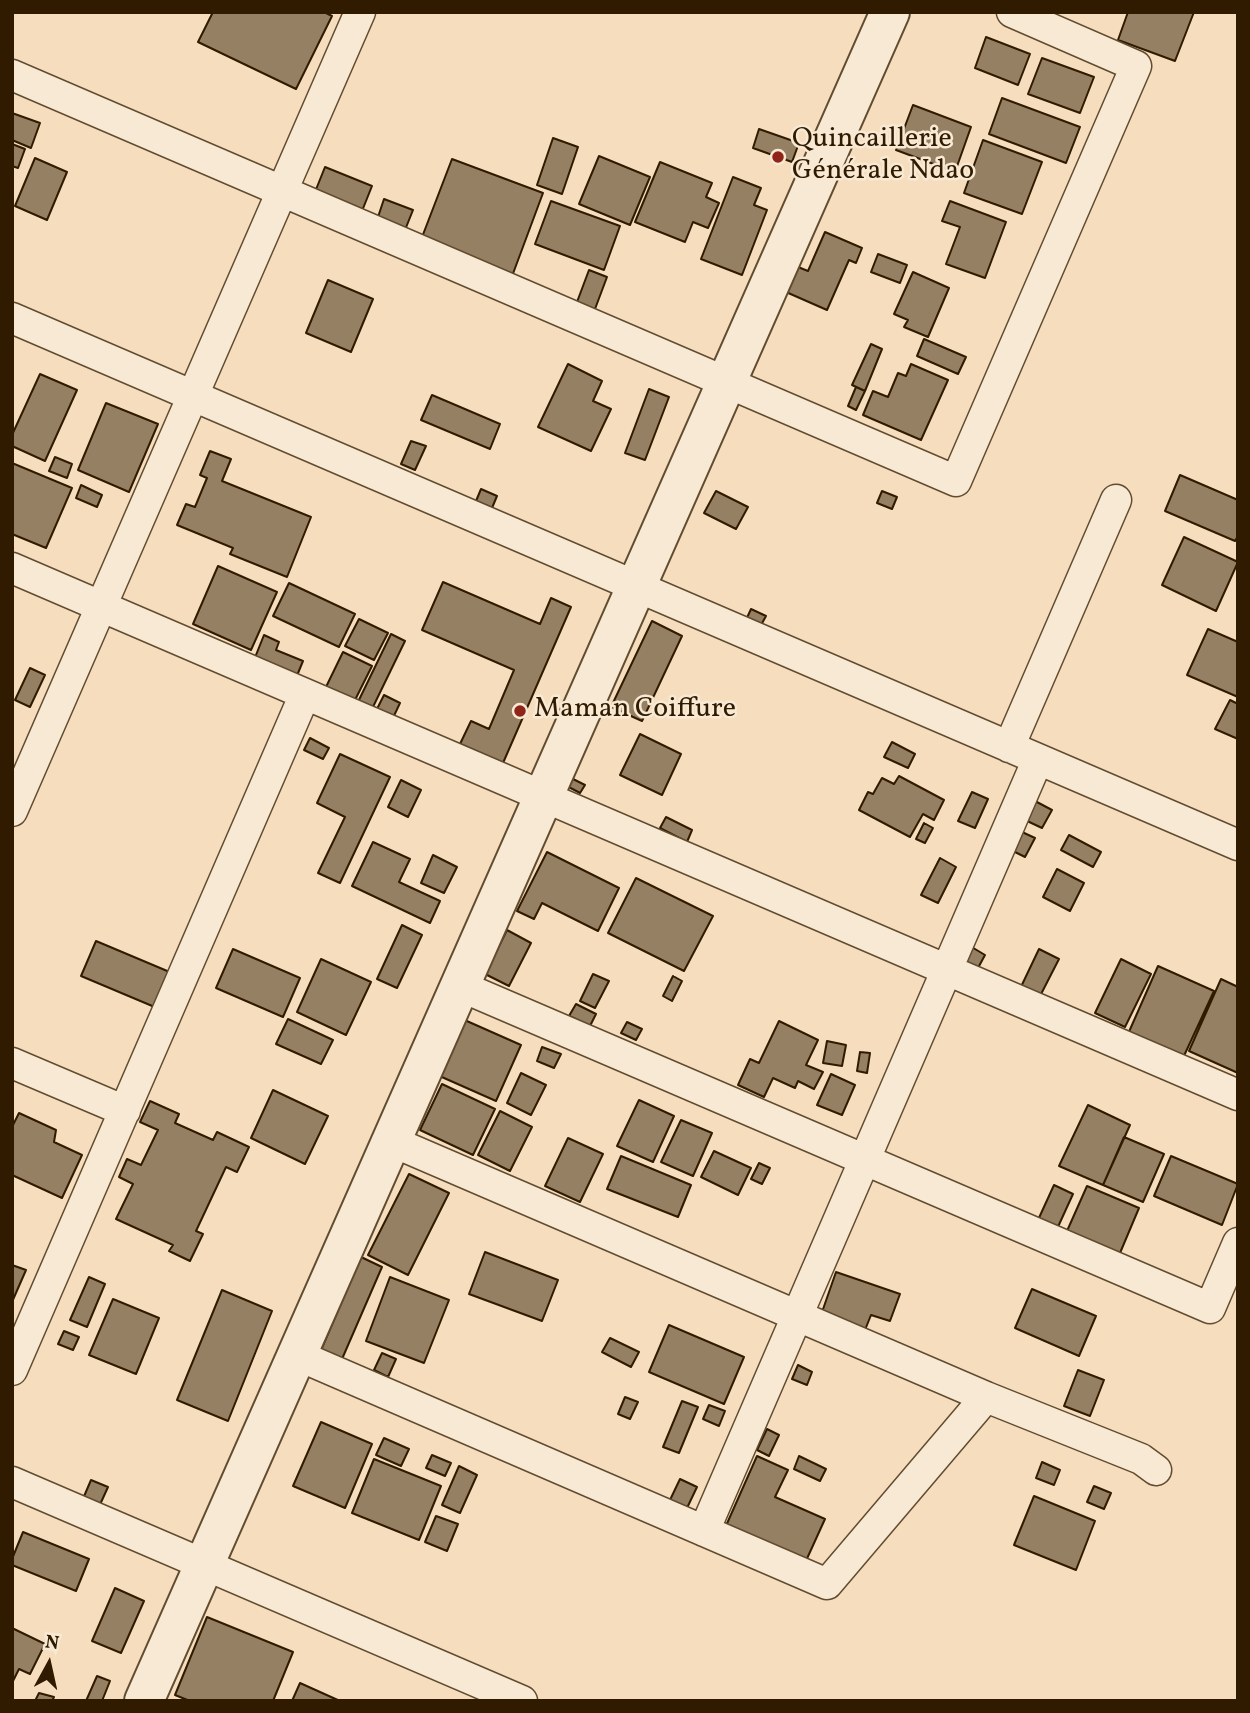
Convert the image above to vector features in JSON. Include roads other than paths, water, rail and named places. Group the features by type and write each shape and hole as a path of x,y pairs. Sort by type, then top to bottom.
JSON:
{"street":[{"path":"12,811 359,12"},
{"path":"144,1701 890,12"},
{"path":"12,75 956,481 1136,65 1012,12"},
{"path":"12,318 1237,844"},
{"path":"1009,747 1116,500"},
{"path":"12,568 1238,1095"},
{"path":"12,1370 305,694"},
{"path":"704,1531 1038,759"},
{"path":"460,985 1210,1308 1238,1243"},
{"path":"12,1063 125,1111"},
{"path":"391,1141 986,1397 1141,1459 1156,1470"},
{"path":"297,1356 827,1584 986,1397"},
{"path":"12,1482 522,1701"}],"place":[{"name":"Quincaillerie Générale Ndao","path":"778,157"},
{"name":"Maman Coiffure","path":"520,711"}]}
